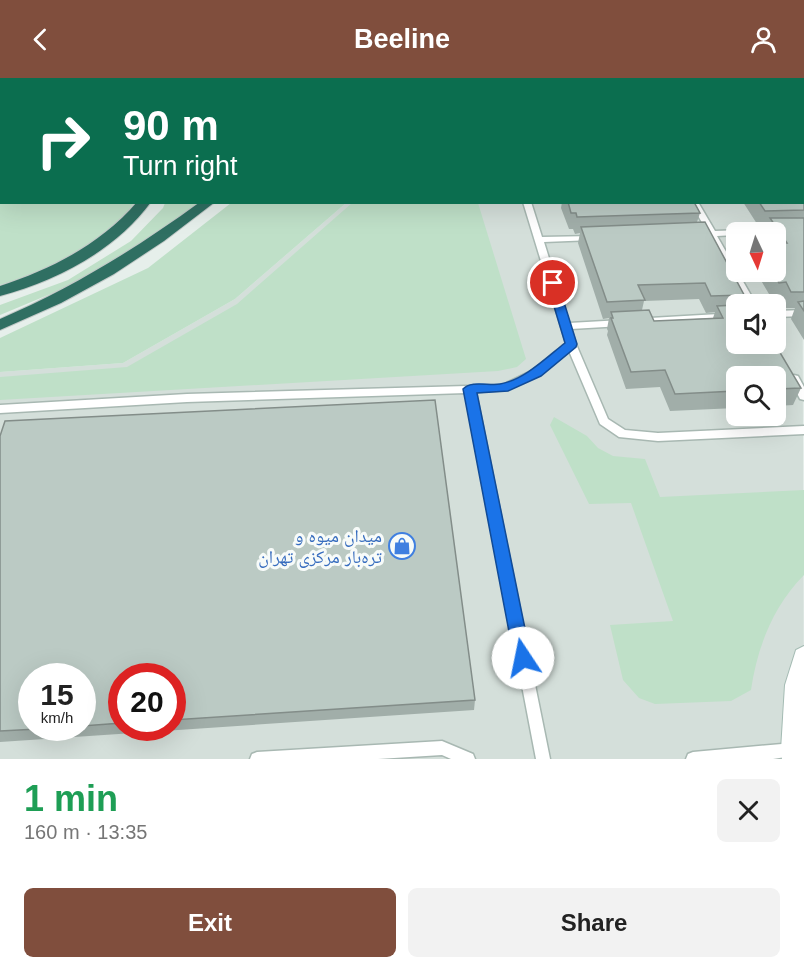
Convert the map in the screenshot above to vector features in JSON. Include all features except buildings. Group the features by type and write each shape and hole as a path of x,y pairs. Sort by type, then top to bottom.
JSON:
{"highway":[{"path":"0,291 20,285 75,259 132,220 144,204"},
{"path":"0,325 81,288 163,237 205,204"}],"street":[{"path":"797,754 797,685 804,657"}],"lane":[{"path":"528,204 571,344 604,421 624,434 658,437 804,430"},
{"path":"695,204 746,294"},
{"path":"688,234 804,230"},
{"path":"540,240 608,238"},
{"path":"786,314 804,313"},
{"path":"566,326 726,317"},
{"path":"0,409 187,398 503,388 537,372 571,344"},
{"path":"789,370 804,396"},
{"path":"470,389 543,759"},
{"path":"257,759 442,748 468,759"},
{"path":"693,759 797,754"}],"shaded area":[{"name":"میدان میوه و تره‌بار مرکزی تهران","path":"345,204 802,204 804,759 0,759 0,372 123,363 235,299"}],"green space":[{"path":"0,204 133,204 108,232 74,255 37,273 0,285"},
{"path":"165,204 197,204 136,249 72,285 0,315 0,305 68,280 131,241"},
{"path":"230,204 345,204 235,299 123,363 0,372 0,338 148,268"},
{"path":"351,204 478,204 526,359 517,367 498,371 0,400 0,377 127,367 237,304"},
{"path":"554,417 587,436 598,448 613,456 645,459 660,497 804,490 804,575 783,600 768,628 757,659 751,690 731,701 655,704 639,698 623,680 610,625 673,621 631,503 589,504 550,425"}],"place":[{"name":"میدان میوه و تره‌بار مرکزی تهران","path":"402,546"}],"route":[{"path":"523,658 470,389 503,388 537,372 571,344 553,283"}]}
